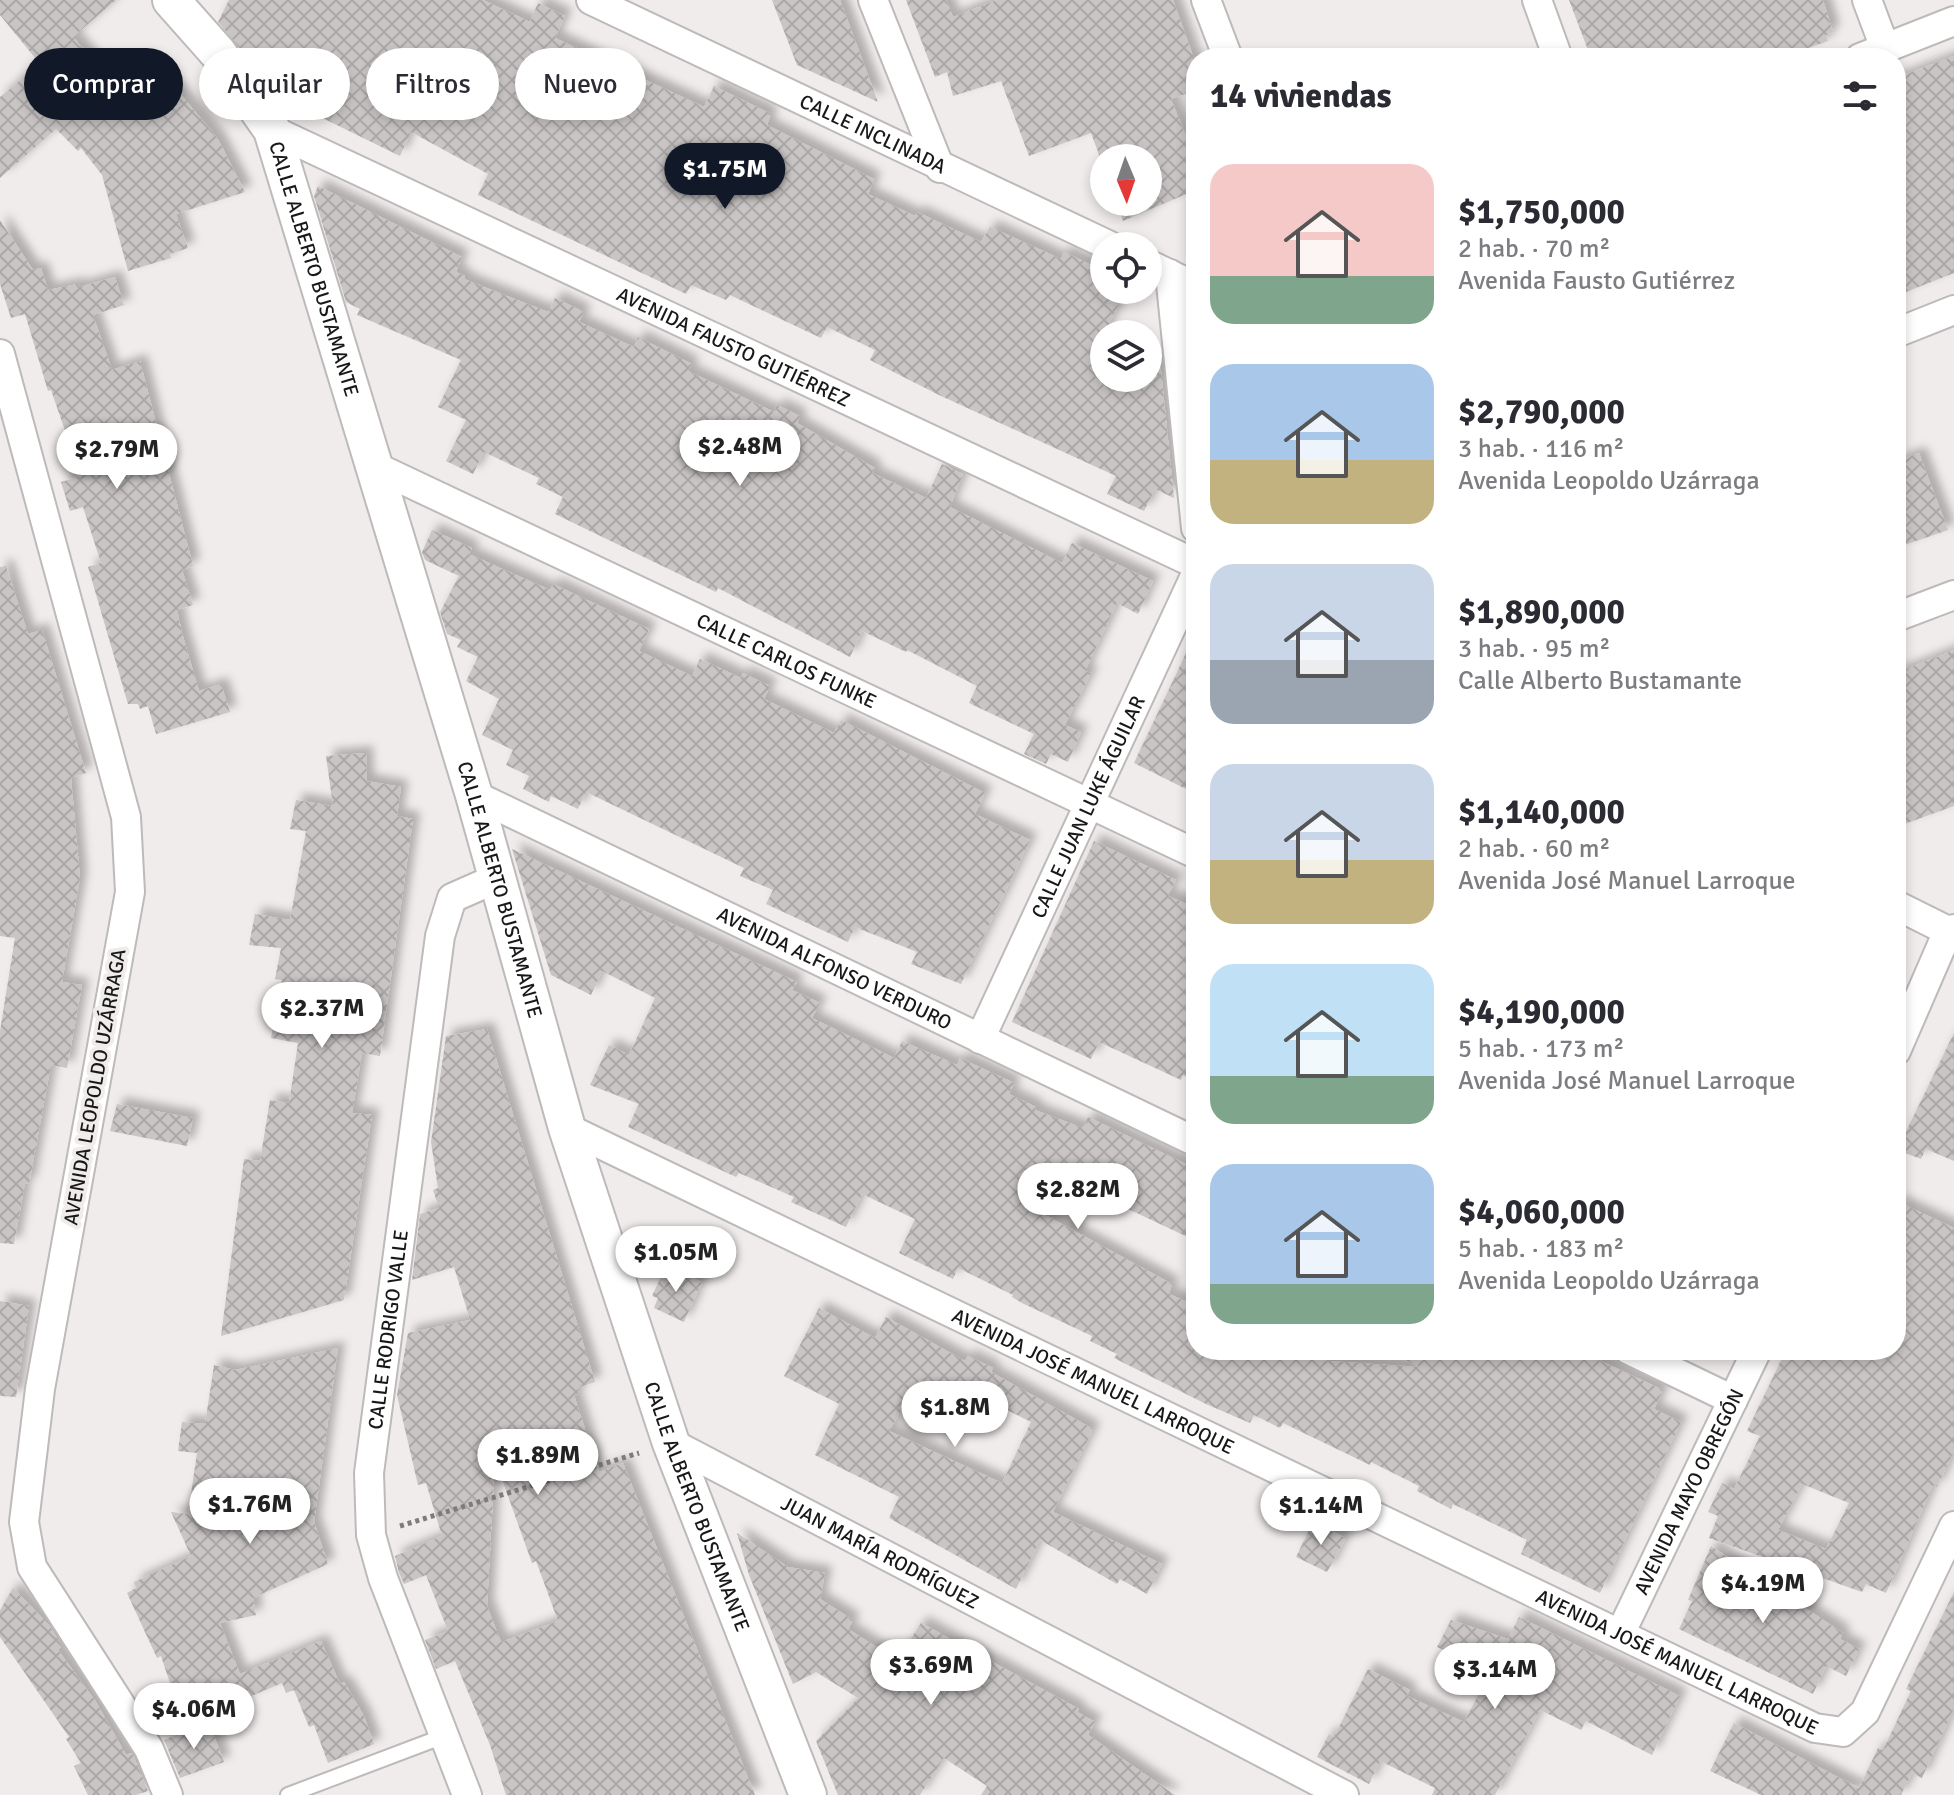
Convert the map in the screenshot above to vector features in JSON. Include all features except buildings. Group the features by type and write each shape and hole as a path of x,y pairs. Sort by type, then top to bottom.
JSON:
{"street":[{"name":"CALLE ALBERTO BUSTAMANTE","path":"171,0 218,53 272,130 474,795 567,1128 671,1443 808,1795"},
{"name":"CALLE INCLINADA","path":"591,0 1090,237"},
{"path":"873,0 940,168"},
{"path":"1206,0 1224,48"},
{"path":"1537,0 1554,48"},
{"path":"1867,0 1872,48"},
{"path":"1886,48 1954,21"},
{"name":"AVENIDA FAUSTO GUTIÉRREZ","path":"272,130 1186,559"},
{"path":"1162,270 1186,282"},
{"path":"1162,290 1186,458"},
{"path":"1906,329 1954,310"},
{"name":"AVENIDA LEOPOLDO UZÁRRAGA","path":"0,354 126,817 130,892 40,1389 24,1522 32,1567 149,1749 168,1795"},
{"name":"CALLE CARLOS FUNKE","path":"376,467 1186,849"},
{"name":"CALLE JUAN LUKE ÁGUILAR","path":"980,1039 1186,595"},
{"path":"1906,613 1954,595"},
{"name":"AVENIDA ALFONSO VERDURO","path":"474,795 1186,1137"},
{"name":"CALLE RODRIGO VALLE","path":"467,1795 383,1578 371,1535 369,1473 440,936 452,898 495,879"},
{"path":"1906,910 1951,930 1906,1029"},
{"name":"AVENIDA JOSÉ MANUEL LARROQUE","path":"567,1128 1621,1632 1815,1728 1843,1732 1865,1712 1954,1526"},
{"path":"1650,1360 1733,1400"},
{"name":"AVENIDA MAYO OBREGÓN","path":"1621,1632 1752,1360"},
{"name":"JUAN MARÍA RODRÍGUEZ","path":"671,1443 1344,1795"}],"lane":[{"path":"288,1795 444,1736"}],"path":[{"path":"371,1535 671,1443"}]}
